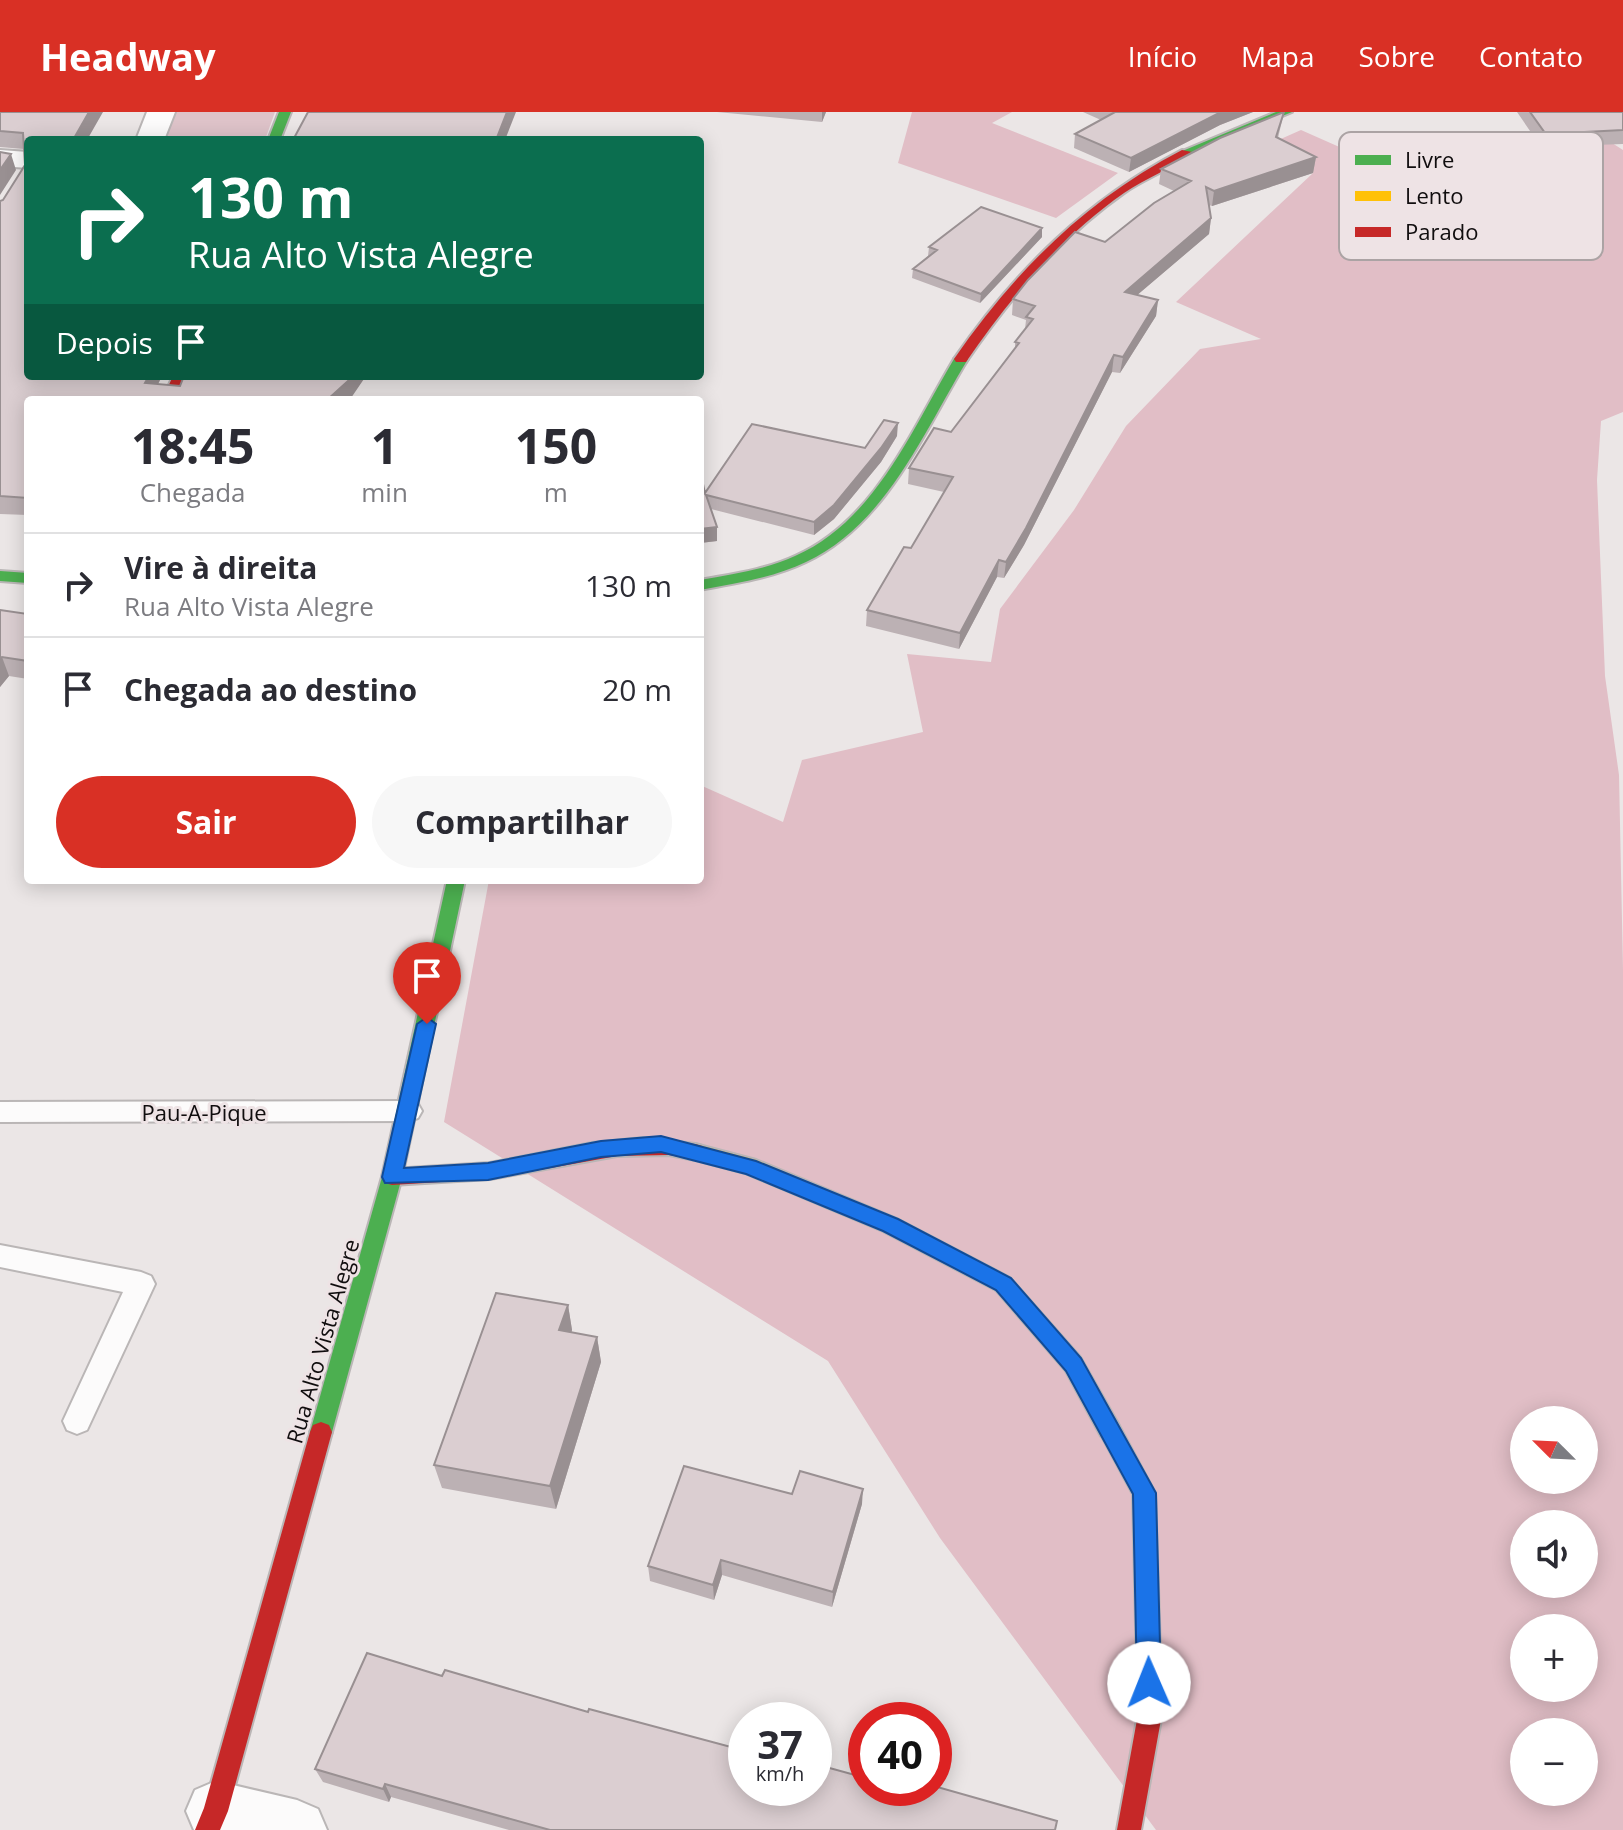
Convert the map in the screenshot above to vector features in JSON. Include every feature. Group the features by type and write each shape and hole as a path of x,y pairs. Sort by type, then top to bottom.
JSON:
{"street":[{"path":"152,136 161,112"},
{"path":"276,136 285,112"},
{"path":"704,584 775,570 808,559 836,541 883,490 969,345 1013,287 1064,238 1126,189 1164,164 1205,142 1286,112"},
{"path":"0,158 24,168"},
{"path":"0,576 24,578"},
{"name":"Rua Alto Vista Alegre","path":"212,1820 392,1177 409,1111 455,884"},
{"path":"392,1177 488,1171 601,1149 661,1144 749,1166 890,1225 1003,1284 1073,1364 1144,1493 1150,1714 1129,1830"},
{"path":"212,1820 297,1830"}],"lane":[{"name":"Pau-A-Pique","path":"0,1112 409,1111"},
{"path":"0,1256 141,1284 77,1421"}],"shaded area":[{"path":"174,112 275,112 266,136 164,136"},
{"path":"912,112 1012,112 992,123 1118,173 1056,218 898,163"},
{"path":"1301,130 1339,147 1339,260 1603,260 1603,143 1612,143 1623,150 1623,412 1601,421 1597,480 1605,676 1619,775 1623,970 1623,1830 1156,1830 940,1538 828,1361 444,1122 488,884 704,884 704,787 783,822 802,760 923,732 907,654 991,662 1000,609 1074,510 1126,426 1200,349 1261,339 1176,302 1313,173 1263,147"}],"building":[{"path":"0,112 89,112 75,136 24,136 24,149 23,133 0,131"},
{"path":"308,112 507,112 498,136 295,136"},
{"path":"1115,112 1221,112 1131,158 1075,134"},
{"path":"1284,112 1276,137 1316,157 1214,191 1206,187 1211,218 1125,292 1158,300 1123,357 1114,355 1026,528 1006,562 999,560 960,633 867,610 904,547 911,548 953,477 909,468 934,428 951,432 1019,343 1015,342 1033,319 1026,317 1035,306 1013,299 1028,280 1075,232 1105,242 1154,203 1191,181 1161,169 1220,138"},
{"path":"1530,112 1623,112 1623,130 1544,132"},
{"path":"0,152 11,154 0,170"},
{"path":"24,167 24,380 147,380 145,383 180,386 182,380 349,380 331,396 24,396 24,498 0,496 0,201"},
{"path":"981,207 1042,228 981,294 913,269 937,250 929,247"},
{"path":"884,420 898,423 834,505 814,522 706,495 717,527 704,529 704,488 705,493 752,424 865,448"},
{"path":"0,610 24,613 24,660 0,659"},
{"path":"496,1293 568,1305 559,1330 597,1337 550,1486 434,1465"},
{"path":"684,1466 792,1494 800,1471 863,1489 833,1592 721,1560 713,1585 648,1566"},
{"path":"367,1653 442,1676 445,1670 588,1712 589,1709 728,1746 728,1806 832,1806 832,1769 848,1773 848,1806 952,1806 952,1791 1057,1821 1055,1830 550,1830 385,1784 383,1789 315,1769"}],"traffic: fast":[{"path":"276,136 285,112"},
{"path":"1186,152 1286,112"},
{"path":"704,584 757,575 801,559 836,538 864,512 888,482 961,359"},
{"path":"0,576 24,578"},
{"path":"321,1432 392,1177 455,884"}],"traffic: slow":[{"path":"695,1152 749,1166 890,1225 1003,1284 1073,1364 1109,1429"}],"traffic: jam":[{"path":"961,359 1006,297 1060,240 1120,191 1186,152"},
{"path":"171,396 178,380"},
{"path":"392,1177 490,1171 617,1148 669,1147 695,1152"},
{"path":"1109,1429 1144,1493 1150,1714 1129,1830"},
{"path":"207,1830 216,1811 321,1432"}],"route":[{"path":"427,1024 392,1177 488,1171 601,1149 661,1144 749,1166 890,1225 1003,1284 1073,1364 1144,1493 1149,1683"}]}
